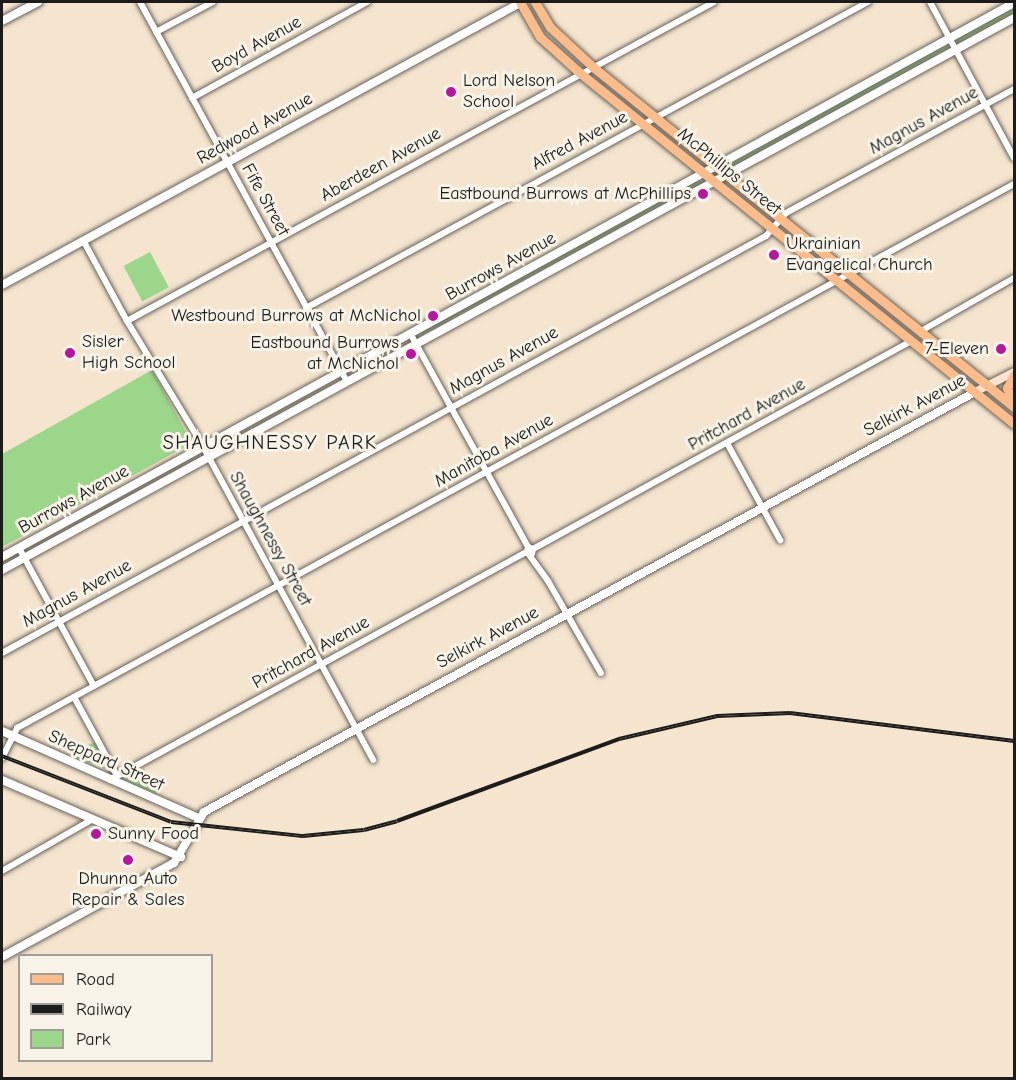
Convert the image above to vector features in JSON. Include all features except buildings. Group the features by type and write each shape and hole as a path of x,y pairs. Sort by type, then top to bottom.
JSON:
{"main road":[{"name":"McPhillips Street","path":"521,2 540,37 580,74 1014,424"},
{"name":"McPhillips Street","path":"535,2 550,27 593,67 1014,406"},
{"name":"Selkirk Avenue","path":"975,392 1014,373"},
{"path":"1014,373 1007,388 1014,406"}],"street":[{"path":"2,21 38,2"},
{"name":"Fife Street","path":"140,2 347,382"},
{"path":"156,32 213,2"},
{"name":"Boyd Avenue","path":"192,98 367,2"},
{"name":"Redwood Avenue","path":"2,285 521,2"},
{"name":"Aberdeen Avenue","path":"127,321 714,2"},
{"name":"Alfred Avenue","path":"306,308 868,2"},
{"path":"930,2 1014,158"},
{"name":"Burrows Avenue","path":"2,557 1014,3"},
{"name":"Burrows Avenue","path":"2,570 1014,18"},
{"name":"Magnus Avenue","path":"2,653 452,407 773,228 781,219 1014,89"},
{"name":"Manitoba Avenue","path":"2,758 17,728 1014,184"},
{"name":"Shaughnessy Street","path":"83,240 127,321 203,447 373,760"},
{"path":"921,331 1014,278"},
{"path":"410,333 530,551 601,674"},
{"name":"Pritchard Avenue","path":"114,778 912,341"},
{"name":"Selkirk Avenue","path":"198,818 356,728 975,392"},
{"path":"727,443 780,540"},
{"path":"19,548 94,686"},
{"path":"74,697 114,778"},
{"name":"Sheppard Street","path":"2,731 114,778 198,818"},
{"path":"2,780 181,857"},
{"path":"2,957 181,857 198,818"},
{"path":"2,871 93,819"}],"green space":[{"path":"1014,7 1014,15 959,44 956,43 958,38"},
{"path":"942,46 950,48 733,167 729,165"},
{"path":"699,180 703,183 420,335 421,332"},
{"path":"150,252 169,287 142,301 124,266"},
{"path":"152,370 192,443 2,547 2,454"},
{"path":"95,742 108,765 106,769 73,757 74,751"},
{"path":"144,768 157,793 156,794 124,780"}],"railway":[{"path":"2,756 171,822 303,836 364,830 397,821 619,739 717,716 790,713 1014,741"}],"place":[{"name":"Lord Nelson School","path":"451,92"},
{"name":"Eastbound Burrows at McPhillips","path":"703,194"},
{"name":"Ukrainian Evangelical Church","path":"774,255"},
{"name":"Westbound Burrows at McNichol","path":"433,316"},
{"name":"7-Eleven","path":"1001,349"},
{"name":"Sisler High School","path":"70,353"},
{"name":"Eastbound Burrows at McNichol","path":"411,354"},
{"name":"Sunny Food","path":"96,834"},
{"name":"Dhunna Auto Repair & Sales","path":"128,860"}],"district":[{"name":"SHAUGHNESSY PARK","path":"270,442"}]}
